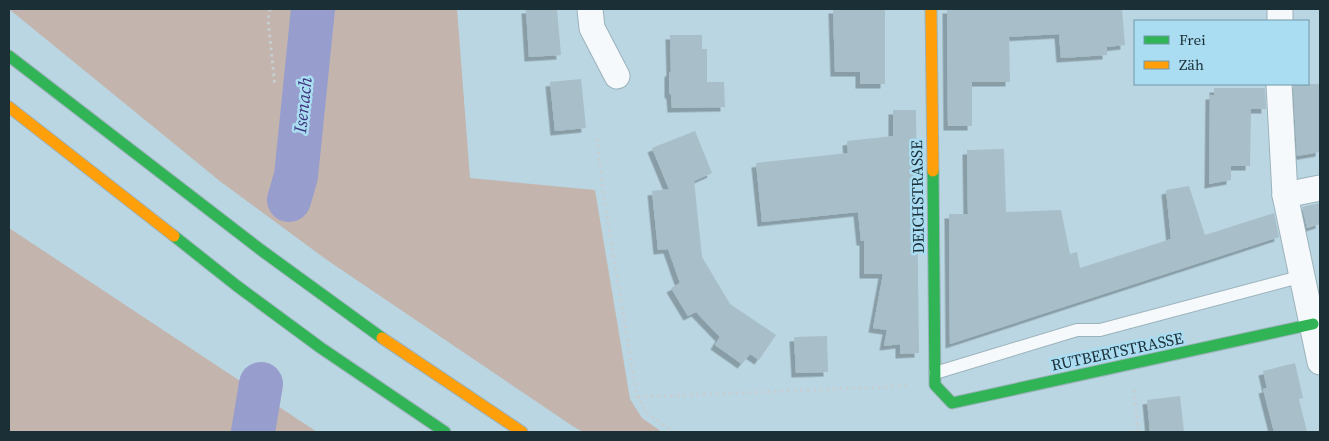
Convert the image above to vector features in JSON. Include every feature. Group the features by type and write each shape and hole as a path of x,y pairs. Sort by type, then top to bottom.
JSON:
{"main road":[{"name":"DEICHSTRASSE","path":"931,9 935,379"},
{"path":"9,56 254,245 328,299 522,432"},
{"path":"9,107 237,286 321,348 446,432"},
{"name":"RUTBERTSTRASSE","path":"935,379 952,403 1313,324"}],"street":[{"path":"590,9 592,28 617,76"},
{"path":"1279,85 1285,195 1320,362"},
{"path":"1285,195 1320,188"}],"lane":[{"path":"935,379 1077,330 1100,330 1303,276"}],"path":[{"path":"270,9 268,20 275,86"},
{"path":"597,139 603,192 637,397 648,414 674,432"},
{"path":"1131,364 1138,432"},
{"path":"637,397 935,379"}],"shaded area":[{"path":"9,9 457,9 470,178 595,190 630,399 642,418 662,432 583,432 574,427 327,260 221,182"},
{"path":"9,228 317,432 9,432"}],"building":[{"path":"526,9 557,9 561,55 529,57"},
{"path":"833,9 885,9 885,84 860,84 860,72 835,72"},
{"path":"947,9 1122,9 1125,45 1107,47 1107,55 1061,58 1059,34 1009,37 1010,82 972,82 972,126 948,126"},
{"path":"670,35 702,35 702,49 707,49 707,82 724,82 725,107 672,108 671,95 669,93 669,73 671,71"},
{"path":"581,79 586,128 555,131 550,82"},
{"path":"1320,84 1320,152 1297,156 1293,85"},
{"path":"1214,88 1265,88 1266,109 1251,109 1250,166 1231,166 1231,180 1209,184 1210,95 1214,95"},
{"path":"893,110 916,110 919,353 900,354 900,344 884,346 887,330 873,328 883,274 864,274 864,241 861,241 858,212 762,222 756,163 848,153 847,141 893,136"},
{"path":"695,131 712,173 694,181 702,257 730,304 776,335 759,360 750,354 742,364 715,345 720,337 696,312 688,316 671,288 680,283 668,249 658,250 652,191 669,189 652,148"},
{"path":"1004,149 1006,212 1061,210 1070,254 1077,252 1080,268 1171,239 1166,190 1189,186 1205,235 1274,213 1279,237 950,344 949,214 968,214 967,150"},
{"path":"1320,203 1320,224 1307,228 1302,207"},
{"path":"827,336 828,372 796,373 794,337"},
{"path":"1295,363 1303,398 1299,399 1307,432 1274,432 1263,389 1267,388 1263,371"},
{"path":"1180,396 1184,432 1150,432 1147,400"}],"waterway":[{"name":"Isenach","path":"289,200 296,176 313,9"},
{"name":"Isenach","path":"253,432 261,384"}],"traffic: fast":[{"path":"9,56 261,250 382,338"},
{"path":"933,171 935,385 952,403 1313,324"},
{"path":"174,236 237,286 321,348 445,432"}],"traffic: slow":[{"path":"931,9 933,171"},
{"path":"9,107 174,236"},
{"path":"382,338 522,432"}]}
